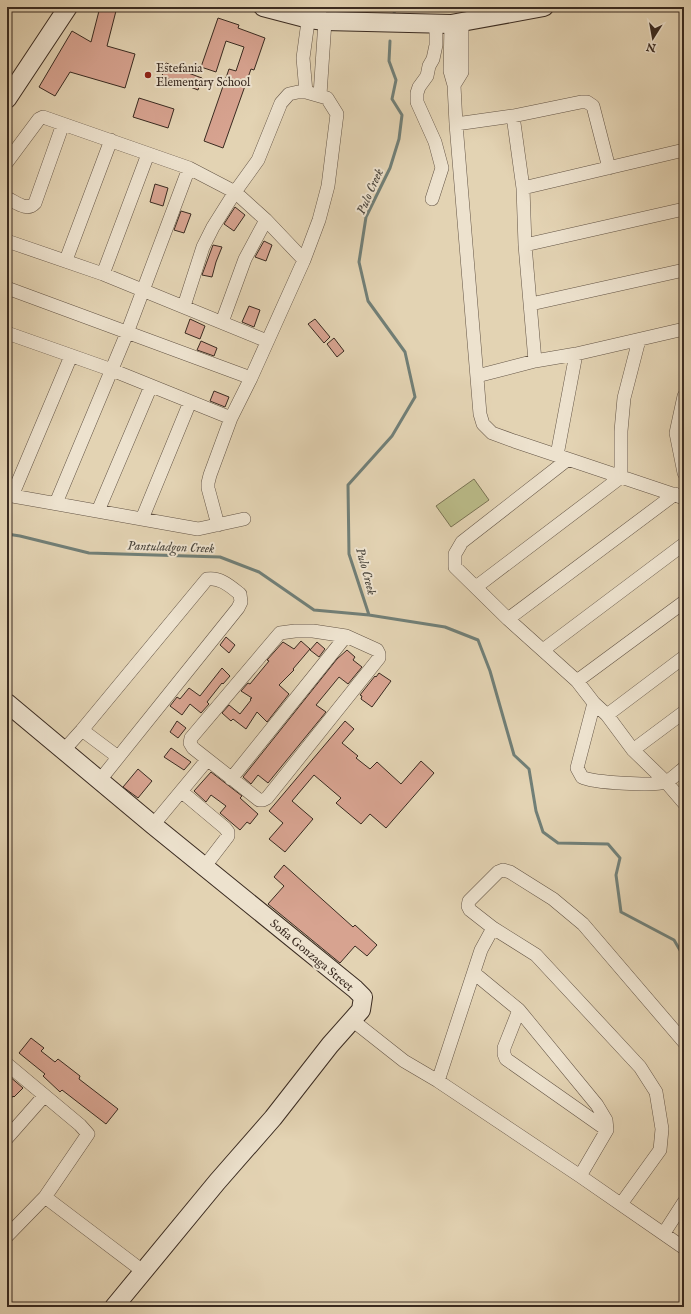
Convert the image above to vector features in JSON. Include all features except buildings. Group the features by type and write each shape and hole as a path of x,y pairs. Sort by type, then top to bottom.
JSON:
{"street":[{"path":"7,99 68,7"},
{"path":"263,7 315,16 450,24 544,7"},
{"path":"306,92 303,58 315,16"},
{"path":"315,16 320,95"},
{"path":"450,24 450,71 454,85 480,414 483,424 492,433 679,496"},
{"path":"432,199 442,168 435,142 417,102 417,93 419,87 427,76 436,45 450,24"},
{"path":"184,306 203,247 213,227 235,192 258,160 281,103 289,94 298,92 306,92 327,98 337,114 328,186 319,220 304,260 251,378 231,418 208,483 218,525"},
{"path":"456,124 513,116 580,102 587,102 593,106 609,168"},
{"path":"513,116 523,188 525,245 535,361"},
{"path":"7,162 39,119 43,117 189,168 235,192 266,220 304,260"},
{"path":"7,198 26,207 32,206 35,203 64,124"},
{"path":"66,260 111,140"},
{"path":"523,188 684,150"},
{"path":"103,274 148,154"},
{"path":"56,503 144,290 189,168"},
{"path":"525,245 684,209"},
{"path":"222,322 245,259 266,220"},
{"path":"7,241 66,260 103,274 267,341"},
{"path":"531,304 684,270"},
{"path":"7,288 251,378"},
{"path":"478,376 535,361 576,354 684,329"},
{"path":"7,333 112,370 231,418"},
{"path":"621,477 621,431 624,398 639,340"},
{"path":"576,354 562,457 462,542 455,554 455,567 508,619 577,681 607,715 633,750 666,782 684,803"},
{"path":"71,356 9,496 198,529 244,519"},
{"path":"98,511 151,386"},
{"path":"684,396 676,433 684,473"},
{"path":"142,519 190,402"},
{"path":"476,587 621,477"},
{"path":"508,619 679,496"},
{"path":"543,650 684,544"},
{"path":"64,750 207,579 215,578 240,594 241,602 238,608 100,780"},
{"path":"577,681 684,602"},
{"path":"312,631 346,636 377,650 379,658 267,798 259,800 193,748 190,743 191,738 280,633 312,631"},
{"path":"231,779 346,636"},
{"path":"607,715 684,657"},
{"path":"594,702 577,768 582,777 590,780 636,784 666,782 684,768"},
{"name":"Sofia Gonzaga Street","path":"7,703 153,825 355,989 363,998 361,1010 330,1045 273,1118 217,1182 114,1307"},
{"path":"633,750 684,712"},
{"path":"82,730 118,757"},
{"path":"153,825 182,792 207,760"},
{"path":"182,792 228,832 228,836 205,866"},
{"path":"621,1204 660,1150 662,1129 656,1092 640,1067 536,955 493,928 470,910 468,906 469,901 498,872 503,870 510,872 552,899 583,924 684,1042"},
{"path":"438,1081 481,950 493,928"},
{"path":"474,973 519,1010 597,1105 606,1120 607,1130 580,1176"},
{"path":"519,1010 504,1048 506,1059 607,1130"},
{"path":"352,1020 404,1062 438,1081 684,1248"},
{"path":"7,1064 80,1125 88,1134 45,1197 7,1236"},
{"path":"7,1138 44,1096"},
{"path":"45,1197 144,1272"},
{"path":"664,1233 684,1202"}],"green space":[{"path":"474,479 489,500 451,527 436,506"}],"waterway":[{"name":"Pulo Creek","path":"393,7 395,16"},
{"name":"Pulo Creek","path":"369,615 349,554 348,485 392,436 415,397 405,352 368,301 359,262 366,217 390,168 399,139 402,115 392,99 396,80 389,61 390,41"},
{"name":"Pulo Creek","path":"7,534 89,553 220,557 259,572 314,610 369,615 445,627 478,640 490,671 514,755 529,769 536,811 543,832 558,843 608,844 620,858 616,875 621,912 674,940 684,957"}],"place":[{"name":"Estefania Elementary School","path":"148,75"}],"water label":[{"name":"Pantuladgon Creek","path":"171,546"}]}
